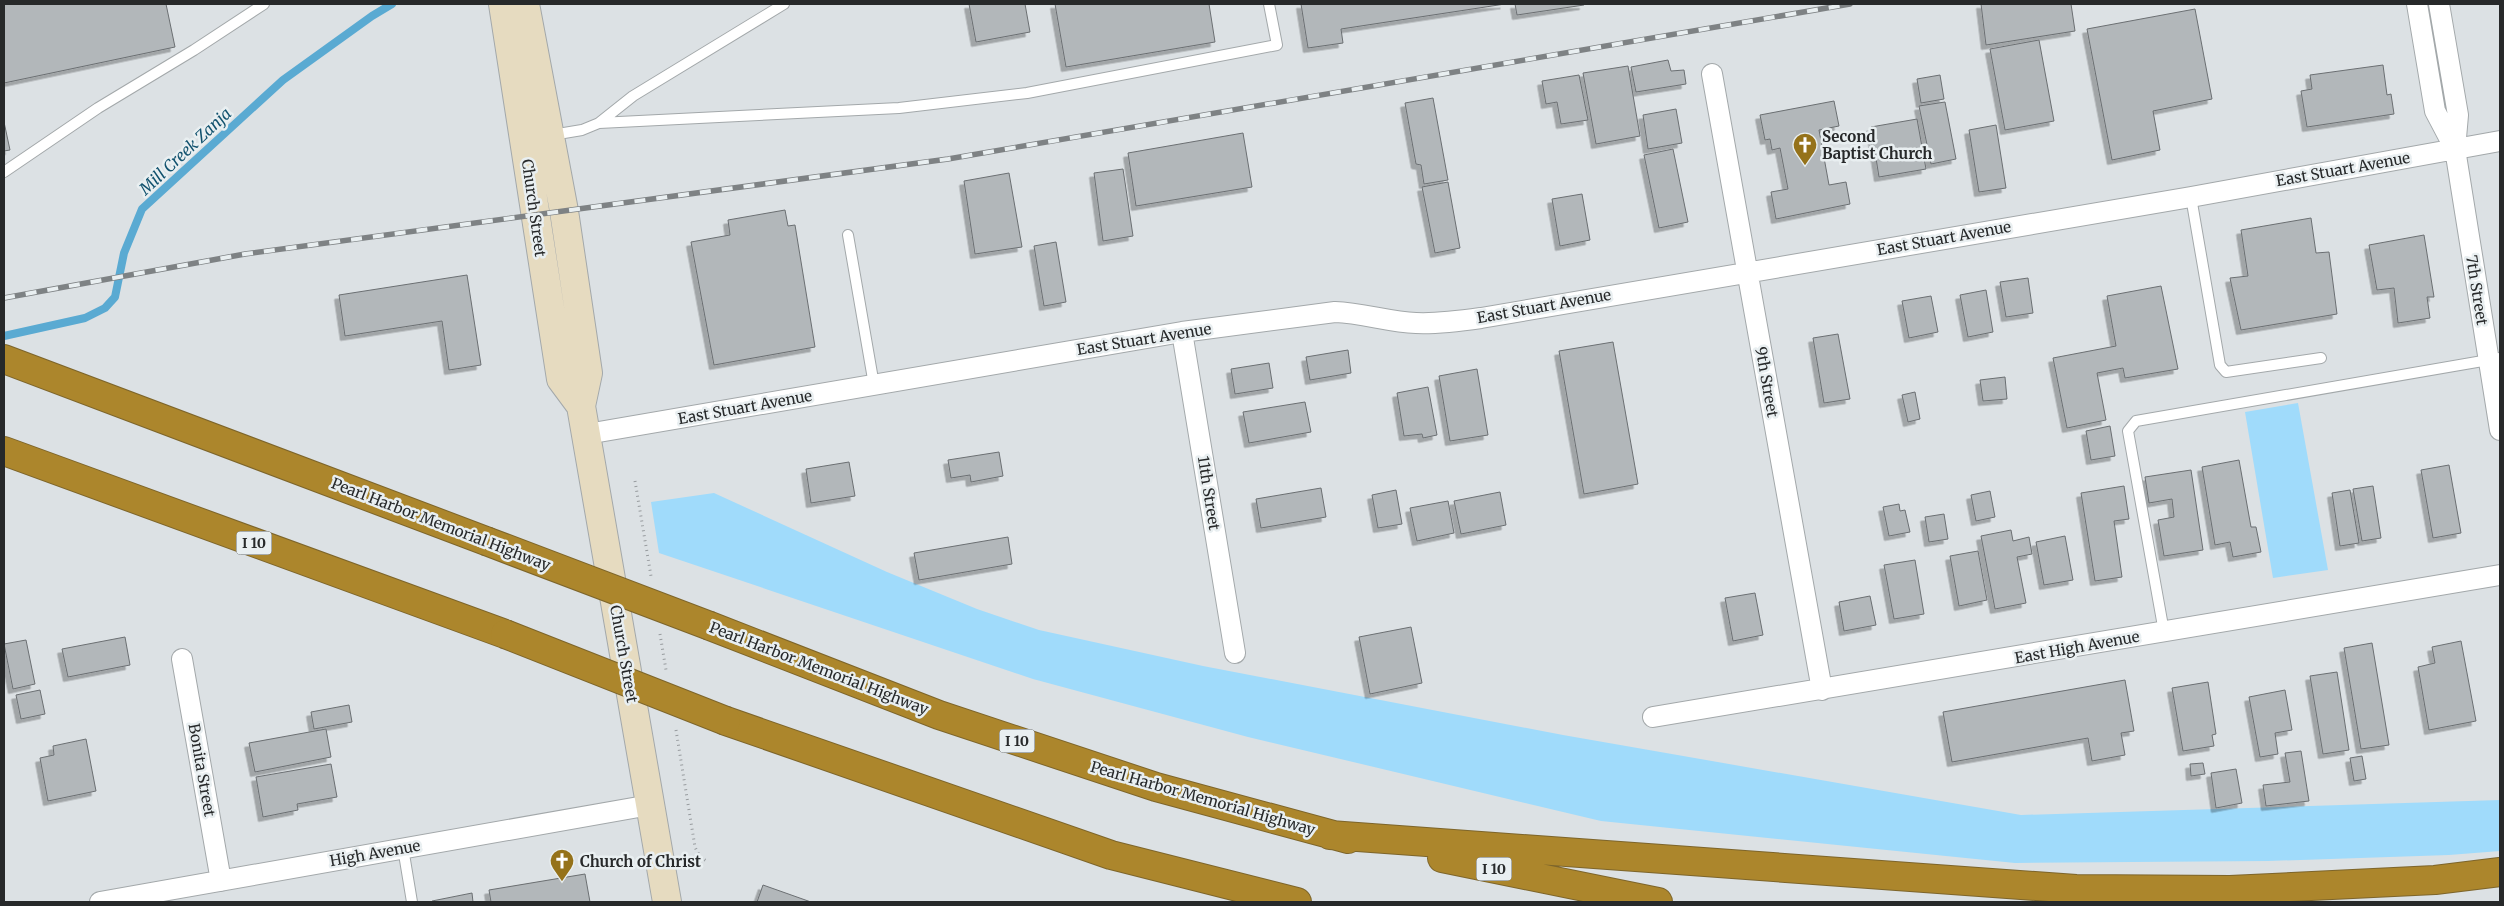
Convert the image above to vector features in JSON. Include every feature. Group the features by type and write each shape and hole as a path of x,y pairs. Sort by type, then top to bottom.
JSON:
{"highway":[{"name":"Pearl Harbor Memorial Highway","path":"4,358 939,715 1156,787 1330,835 1658,902"},
{"name":"I 10","path":"4,451 505,634 726,721 1111,854 1296,902"},
{"path":"1330,835 2076,889 2230,890 2435,880 2500,872"}],"street":[{"name":"Church Street","path":"503,4 560,379 582,406"},
{"name":"Church Street","path":"525,4 551,136 588,374 582,406 667,902"},
{"name":"7th Street","path":"2416,4 2435,111 2454,149 2494,359 2500,430"},
{"name":"7th Street","path":"2439,4 2458,115 2454,149"},
{"name":"9th Street","path":"1712,74 1822,690"},
{"name":"East Stuart Avenue","path":"587,434 1182,332 1336,312 1358,313 1414,323 1448,322 2191,197 2500,141"},
{"name":"11th Street","path":"1182,332 1235,653"},
{"name":"East High Avenue","path":"1654,717 2500,575"},
{"name":"Bonita Street","path":"182,658 221,881"},
{"name":"High Avenue","path":"100,902 650,805"}],"lane":[{"path":"4,172 98,108 194,50 264,4"},
{"path":"551,136 582,130 599,123 634,96 784,4"},
{"path":"599,123 900,108 1028,93 1277,45 1269,4"},
{"path":"2191,197 2220,364 2226,372 2321,358"},
{"path":"848,235 874,386"},
{"path":"2164,632 2128,431 2136,421 2494,359"},
{"path":"403,848 412,902"}],"shaded area":[{"path":"2298,403 2328,570 2273,578 2245,412"},
{"path":"714,493 887,572 977,609 1039,630 1203,666 1563,735 2021,815 2500,800 2500,851 2449,855 2268,861 2015,863 1601,821 1248,737 1033,679 659,553 651,502"}],"building":[{"path":"4,4 166,4 175,47 4,83"},
{"path":"969,4 1025,4 1030,32 976,42"},
{"path":"1055,4 1209,4 1215,42 1066,67"},
{"path":"1301,4 1505,4 1341,29 1343,43 1308,48"},
{"path":"1515,4 1584,4 1584,5 1517,15"},
{"path":"1981,4 2071,4 2075,31 1986,45"},
{"path":"2195,9 2212,99 2153,111 2160,150 2112,160 2087,29"},
{"path":"2039,40 2054,121 2005,130 1990,49"},
{"path":"1668,60 1671,71 1684,70 1686,84 1636,92 1631,67"},
{"path":"2383,65 2387,95 2391,94 2394,114 2307,127 2301,91 2312,89 2310,75"},
{"path":"1628,66 1640,136 1596,144 1583,73"},
{"path":"1579,75 1588,120 1561,124 1557,102 1546,104 1542,81"},
{"path":"1940,75 1944,99 1921,103 1917,79"},
{"path":"1433,98 1448,180 1424,184 1421,165 1416,164 1405,103"},
{"name":"Second Baptist Church","path":"1834,101 1839,126 1819,130 1829,185 1846,182 1850,204 1776,219 1771,192 1788,189 1780,148 1772,150 1770,139 1765,140 1760,115"},
{"path":"1945,102 1956,159 1931,164 1919,106"},
{"path":"1676,109 1682,143 1648,149 1643,115"},
{"path":"1917,119 1926,169 1879,177 1871,127"},
{"path":"4,122 10,150 4,151"},
{"path":"1996,125 2006,188 1979,192 1969,130"},
{"path":"1243,133 1252,187 1136,206 1128,153"},
{"path":"1673,149 1688,222 1659,228 1644,155"},
{"path":"1123,169 1133,236 1103,241 1094,173"},
{"path":"1009,173 1022,247 975,254 964,181"},
{"path":"1448,182 1460,248 1435,253 1422,187"},
{"path":"1582,194 1590,240 1560,246 1552,199"},
{"path":"785,210 788,226 795,225 815,347 714,365 691,242 730,235 728,220"},
{"path":"2311,218 2316,253 2329,252 2337,314 2241,330 2230,278 2248,276 2241,230"},
{"path":"2424,235 2434,297 2427,297 2430,318 2398,323 2394,288 2377,290 2369,245"},
{"path":"1056,242 1066,302 1044,306 1034,246"},
{"path":"467,275 481,365 449,370 442,321 345,336 339,295"},
{"path":"2028,278 2033,313 2006,317 2000,282"},
{"path":"2161,286 2178,369 2125,378 2123,368 2097,373 2106,420 2067,428 2053,358 2116,346 2107,296"},
{"path":"1986,290 1993,332 1968,337 1960,295"},
{"path":"1931,296 1938,332 1909,338 1902,301"},
{"path":"1838,334 1850,399 1824,403 1813,338"},
{"path":"1613,342 1638,484 1584,494 1559,351"},
{"path":"1348,350 1351,373 1310,380 1306,357"},
{"path":"1269,363 1273,388 1235,394 1231,369"},
{"path":"1477,369 1488,435 1450,441 1439,376"},
{"path":"2005,377 2007,399 1983,401 1980,380"},
{"path":"1428,387 1437,435 1423,438 1422,434 1404,436 1397,393"},
{"path":"1915,392 1920,419 1908,422 1902,395"},
{"path":"1305,402 1311,432 1249,443 1243,412"},
{"path":"2110,426 2115,456 2091,460 2086,431"},
{"path":"999,452 1003,476 971,482 970,475 951,478 948,460"},
{"path":"2239,460 2251,527 2256,527 2261,552 2233,557 2230,542 2215,545 2202,467"},
{"path":"849,462 855,496 811,503 806,469"},
{"path":"2449,465 2461,533 2433,538 2421,470"},
{"path":"2191,470 2203,550 2164,556 2158,520 2174,517 2172,499 2149,503 2145,477"},
{"path":"2124,486 2129,519 2114,521 2122,577 2095,581 2081,493"},
{"path":"2373,486 2381,538 2362,541 2353,489"},
{"path":"1321,488 1326,517 1261,528 1256,499"},
{"path":"1396,490 1402,524 1378,528 1372,495"},
{"path":"2350,490 2359,543 2340,546 2332,493"},
{"path":"1990,491 1995,517 1976,521 1971,495"},
{"path":"1500,492 1506,525 1461,534 1454,501"},
{"path":"1448,501 1454,533 1417,541 1410,508"},
{"path":"1899,504 1900,511 1905,510 1910,532 1889,536 1883,507"},
{"path":"1944,514 1948,539 1929,542 1925,517"},
{"path":"2011,530 2013,541 2029,537 2032,554 2017,557 2026,603 1995,609 1981,536"},
{"path":"2065,536 2073,580 2044,585 2036,542"},
{"path":"1008,537 1012,564 919,580 914,553"},
{"path":"1978,551 1987,600 1959,606 1950,556"},
{"path":"1915,560 1924,614 1894,619 1884,565"},
{"path":"1755,593 1763,635 1733,641 1725,598"},
{"path":"1870,596 1876,625 1844,631 1839,602"},
{"path":"1411,627 1422,683 1370,694 1359,637"},
{"path":"125,637 130,665 68,677 62,649"},
{"path":"26,640 35,684 13,689 4,644"},
{"path":"2461,641 2476,721 2429,730 2418,667 2435,663 2432,647"},
{"path":"2372,643 2389,745 2361,749 2344,648"},
{"path":"2337,672 2349,750 2323,754 2310,676"},
{"path":"2125,680 2134,731 2121,733 2125,755 2092,761 2088,738 1952,762 1943,712"},
{"path":"2208,682 2216,734 2212,735 2214,746 2183,751 2172,688"},
{"path":"40,690 45,714 21,719 16,695"},
{"path":"2285,690 2292,730 2275,733 2278,754 2260,757 2249,697"},
{"path":"349,705 352,722 314,729 311,712"},
{"path":"326,729 331,757 255,772 249,743"},
{"path":"86,739 96,791 48,801 40,758 54,755 53,746"},
{"path":"2301,751 2309,801 2266,806 2263,785 2290,782 2285,753"},
{"path":"2362,756 2366,779 2354,781 2350,758"},
{"path":"2203,763 2205,774 2191,776 2190,764"},
{"path":"331,764 337,797 297,804 298,810 263,817 256,777"},
{"path":"2236,769 2242,803 2216,808 2211,773"},
{"name":"Church of Christ","path":"585,874 590,902 491,902 489,890"},
{"path":"763,885 811,902 757,902"},
{"path":"472,893 473,902 432,902 432,901"}],"waterway":[{"name":"Mill Creek Zanja","path":"4,336 85,318 105,308 115,297 124,253 142,209 283,80 372,16 392,4"}],"railway":[{"path":"4,298 245,254 948,159 1850,4"}],"place":[{"name":"Second Baptist Church","path":"1805,166"},
{"name":"Church of Christ","path":"562,882"}]}
